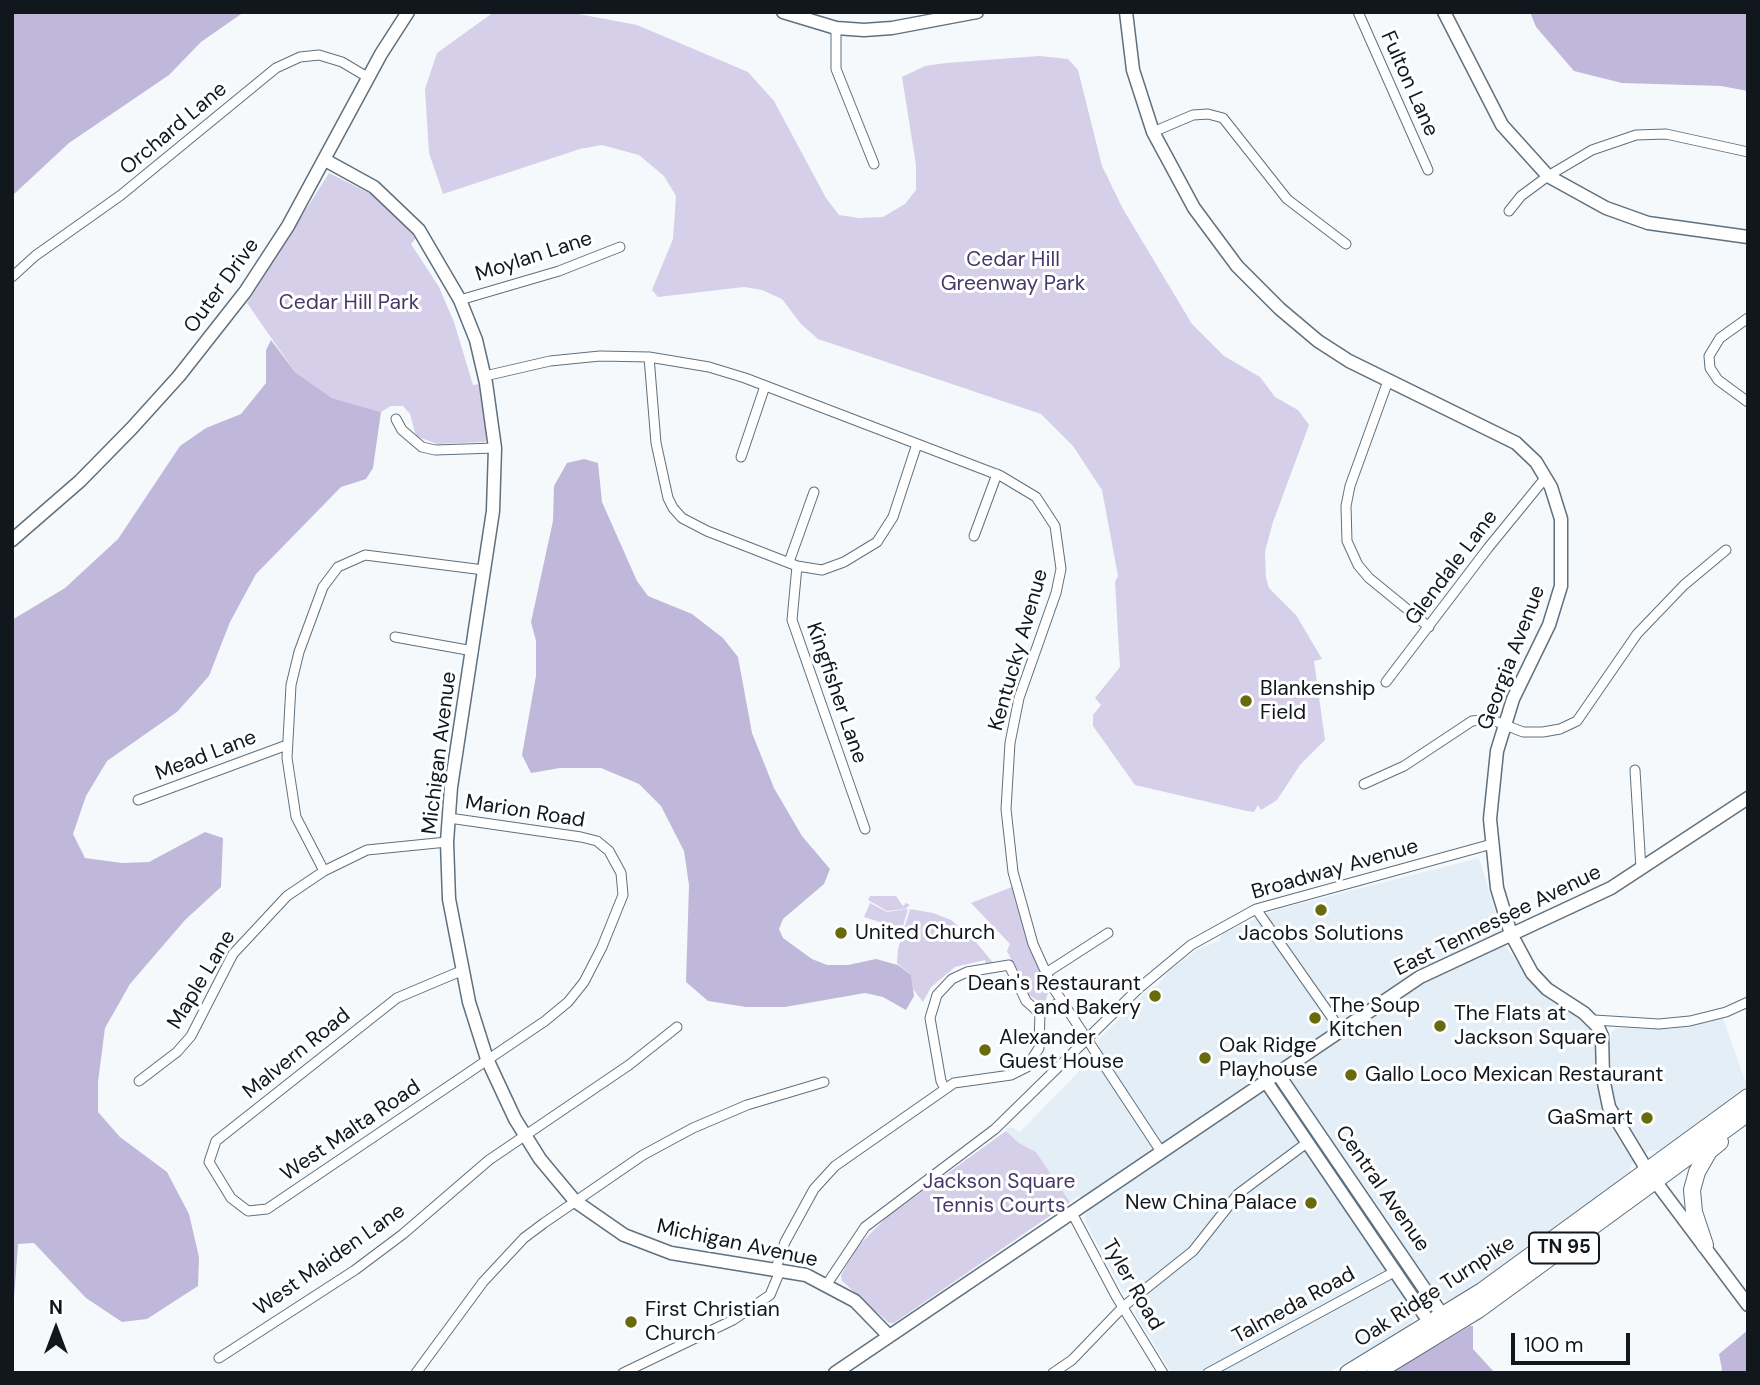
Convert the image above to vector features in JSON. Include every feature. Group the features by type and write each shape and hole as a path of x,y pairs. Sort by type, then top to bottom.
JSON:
{"highway":[{"name":"Oak Ridge Turnpike","path":"1375,1373 1651,1175 1748,1097"},
{"name":"Oak Ridge Turnpike","path":"1651,1175 1748,1114"},
{"path":"1705,1245 1694,1212 1692,1190 1697,1172 1709,1151 1748,1114"},
{"name":"Oak Ridge Turnpike","path":"1348,1373 1441,1326"}],"street":[{"name":"Outer Drive","path":"12,540 80,481 179,376 245,292 288,226 408,12"},
{"path":"783,12 836,29 892,28 971,13"},
{"name":"Georgia Avenue","path":"1126,12 1133,70 1153,132 1194,208 1243,271 1280,309 1318,341 1388,382 1509,439 1536,462 1546,477 1562,519 1561,586 1549,625 1524,674 1504,724 1494,772 1490,819 1492,844 1497,888 1511,934 1532,973 1547,989 1594,1020"},
{"name":"Fulton Lane","path":"1358,12 1428,170"},
{"path":"1444,12 1502,125 1548,176 1606,208 1648,223 1748,237"},
{"path":"836,29 836,69 874,164"},
{"name":"Orchard Lane","path":"12,277 36,256 123,194 276,68 300,57 319,55 342,62 369,78"},
{"path":"1153,132 1193,115 1208,114 1223,118 1287,199 1346,244"},
{"path":"1509,211 1521,196 1548,176 1612,142 1648,133 1666,134 1748,152"},
{"name":"Michigan Avenue","path":"325,160 374,187 401,210 441,264 460,300 476,340 485,376 495,448 493,511 447,842 449,899 461,971 487,1059 525,1135 575,1201 624,1235 659,1250 776,1268 827,1284 868,1312 888,1336"},
{"name":"Moylan Lane","path":"460,300 559,271 620,247"},
{"path":"1748,318 1713,346 1710,368 1718,380 1748,402"},
{"name":"Kentucky Avenue","path":"485,376 559,360 609,355 649,357 716,369 997,474 1028,491 1042,505 1055,526 1062,553 1059,585 1014,721 1006,789 1007,828 1016,887 1046,973 1061,1002 1160,1150"},
{"path":"649,357 656,443 668,498 673,508 682,518 707,531 793,564 822,570 844,562 877,542 893,517 917,444"},
{"path":"1388,382 1350,486 1346,506 1347,541 1358,565 1378,588 1429,627"},
{"path":"741,457 765,386"},
{"path":"396,419 402,430 422,447 435,450 495,448"},
{"path":"974,536 997,474"},
{"name":"Glendale Lane","path":"1386,682 1546,477"},
{"name":"Kingfisher Lane","path":"814,492 793,564 792,620 865,829"},
{"path":"1364,784 1404,766 1472,721 1490,719 1523,732 1543,732 1560,729 1579,720 1636,634 1684,585 1726,550"},
{"path":"324,871 296,817 287,745 291,685 299,652 323,587 338,567 355,558 376,554 484,570"},
{"path":"396,637 473,651"},
{"name":"Mead Lane","path":"138,800 287,745"},
{"path":"1635,770 1641,869"},
{"name":"East Tennessee Avenue","path":"835,1373 1072,1213 1160,1150 1267,1083 1340,1029 1420,977 1590,899 1641,869 1748,798"},
{"name":"Marion Road","path":"449,818 553,832 597,841 615,858 621,873"},
{"name":"Maple Lane","path":"139,1081 177,1052 191,1036 223,972 256,927 287,896 324,871 366,850 447,842"},
{"name":"Broadway Avenue","path":"827,1284 865,1227 995,1129 1171,959 1233,920 1256,909 1492,844"},
{"name":"West Malta Road","path":"231,1198 248,1211 267,1209 557,1013 584,982 607,937 623,895 621,873"},
{"path":"1256,909 1340,1029"},
{"path":"1046,973 1108,933"},
{"path":"945,1089 941,1081 930,1018 937,995 959,974 1009,965 1026,1002 1040,1012"},
{"name":"Malvern Road","path":"231,1198 209,1163 216,1141 378,1011 403,994 461,971"},
{"path":"1040,1012 1061,1002"},
{"path":"1594,1020 1659,1024 1690,1021 1726,1012 1748,1002"},
{"path":"623,1373 750,1310 770,1294 778,1276 776,1268 785,1242 814,1189 835,1166 954,1083 1011,1074 1027,1067 1039,1048 1040,1012"},
{"path":"1594,1020 1602,1036 1603,1078 1609,1107 1651,1175 1748,1305"},
{"name":"West Maiden Lane","path":"219,1359 393,1242 461,1182 629,1065 677,1027"},
{"name":"Central Avenue","path":"1279,1074 1409,1262 1441,1326"},
{"path":"416,1373 501,1261 524,1238 575,1201 658,1146 706,1121 747,1105 824,1082"},
{"name":"Central Avenue","path":"1267,1083 1396,1271 1441,1326"},
{"path":"1283,1106 1294,1097"},
{"path":"1053,1373 1072,1360 1124,1307 1193,1251 1238,1194 1320,1134"},
{"name":"Tyler Road","path":"1072,1213 1163,1373"},
{"path":"1363,1223 1375,1214"},
{"path":"1396,1271 1409,1262"},
{"name":"Talmeda Road","path":"1208,1373 1396,1271"}],"shaded area":[{"path":"12,12 244,12 201,42 169,75 69,143 12,196"},
{"path":"1530,12 1748,12 1748,91 1721,86 1622,83 1574,71 1536,27"},
{"path":"271,340 295,372 332,398 381,412 373,468 366,479 341,487 256,574 230,622 209,676 177,712 107,761 86,796 73,834 85,858 122,863 149,862 205,832 223,838 221,887 185,920 130,984 105,1028 98,1082 98,1112 120,1137 167,1172 189,1214 199,1257 198,1286 147,1319 122,1322 86,1298 34,1243 18,1244 12,1325 12,620 65,588 118,539 180,446 206,428 241,414 266,383 266,350"},
{"path":"584,459 598,463 602,502 637,581 648,596 692,614 723,638 738,657 752,733 774,788 802,836 830,869 824,884 783,919 779,929 783,938 812,959 827,965 848,965 876,959 898,965 911,975 914,996 906,1010 883,997 865,993 785,1007 746,1007 708,1001 686,982 689,885 684,851 661,806 639,784 601,768 560,768 531,773 522,755 536,676 536,641 531,622 553,521 554,486 567,463"},
{"path":"1479,858 1506,947 1538,990 1587,1024 1597,1041 1610,1041 1612,1031 1618,1028 1669,1029 1723,1018 1747,1086 1660,1150 1649,1151 1631,1165 1629,1176 1469,1292 1450,1302 1437,1296 1414,1310 1415,1318 1408,1327 1328,1373 1171,1373 1135,1313 1137,1304 1131,1293 1123,1292 1086,1223 1085,1215 1089,1209 1079,1196 1070,1202 1036,1152 1019,1143 1005,1129 1011,1127 1020,1132 1089,1061 1099,1049 1099,1039 1150,988 1158,985 1168,972 1198,949 1219,941 1223,933 1276,910"},
{"path":"1473,1326 1473,1349 1495,1373 1391,1373"},
{"path":"1748,1330 1748,1373 1719,1373 1722,1370 1719,1354"}],"green space":[{"name":"Cedar Hill Greenway Park","path":"494,12 568,12 637,25 748,72 774,101 826,198 839,215 859,218 883,217 905,204 916,190 916,165 902,77 925,66 946,63 1039,56 1068,59 1078,70 1102,166 1123,209 1192,324 1224,356 1260,377 1275,397 1298,410 1309,425 1273,522 1265,552 1266,578 1269,588 1296,615 1322,659 1314,661 1325,740 1300,765 1277,800 1261,810 1258,805 1254,812 1135,785 1093,726 1093,715 1101,705 1095,698 1120,667 1115,582 1118,576 1102,490 1073,446 1041,414 818,339 801,324 782,299 762,290 744,287 658,297 652,290 673,239 676,196 664,176 639,155 602,145 580,149 443,194 429,153 425,89 437,53"},
{"name":"Cedar Hill Park","path":"329,173 377,197 416,238 411,244 439,287 454,322 473,385 481,384 488,437 485,442 437,444 416,436 410,414 403,406 391,406 381,412 332,398 295,372 247,303"},
{"path":"1012,887 1027,941 1049,989 1046,1000 1038,1001 1029,995 1007,951 1010,944 971,903"},
{"path":"870,896 896,896 903,906 906,903 910,905 905,909 887,911 868,900"},
{"path":"870,903 887,912 908,909 902,929 864,917"},
{"path":"910,909 951,920 970,935 995,965 986,966 985,960 955,967 931,987 923,1002 913,989 911,975 897,963 898,949"},
{"name":"Jackson Square Tennis Courts","path":"1006,1131 1019,1143 1036,1152 1070,1202 894,1323 889,1323 842,1281 841,1275 857,1247 887,1217"}],"place":[{"name":"Blankenship Field","path":"1246,701"},
{"name":"Jacobs Solutions","path":"1321,910"},
{"name":"United Church","path":"841,933"},
{"name":"Dean's Restaurant and Bakery","path":"1155,996"},
{"name":"The Soup Kitchen","path":"1315,1018"},
{"name":"The Flats at Jackson Square","path":"1440,1026"},
{"name":"Alexander Guest House","path":"985,1050"},
{"name":"Oak Ridge Playhouse","path":"1205,1058"},
{"name":"Gallo Loco Mexican Restaurant","path":"1351,1075"},
{"name":"GaSmart","path":"1647,1118"},
{"name":"New China Palace","path":"1311,1203"},
{"name":"First Christian Church","path":"631,1322"}]}
